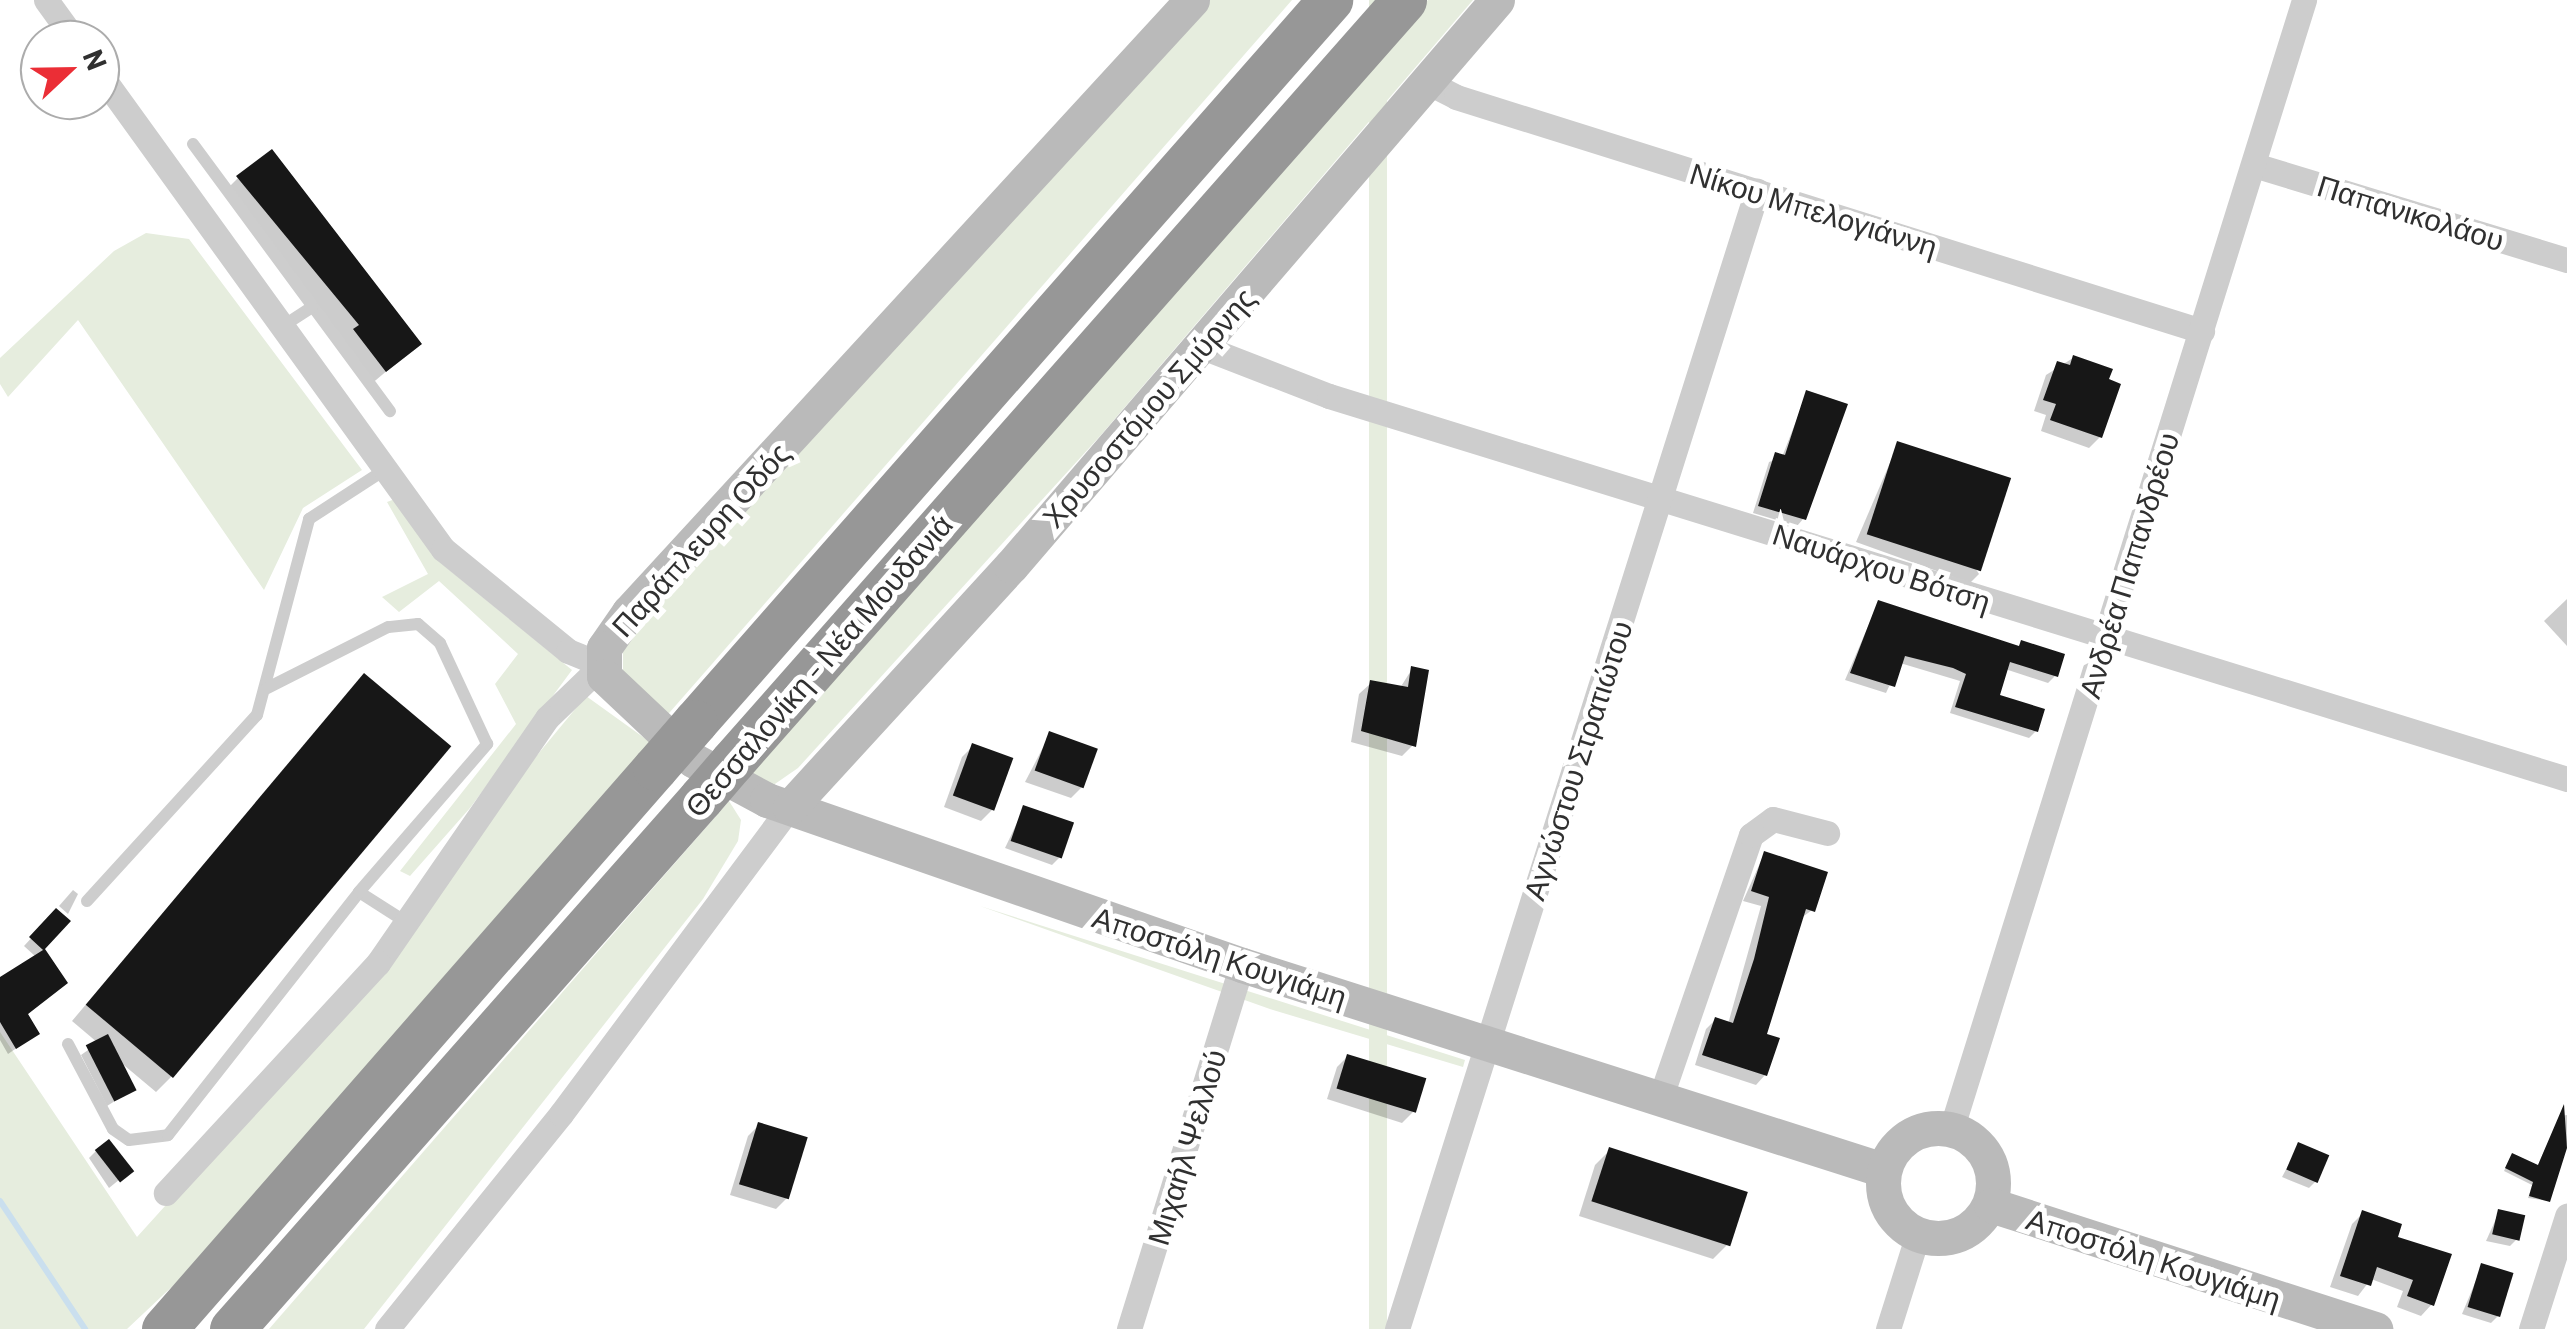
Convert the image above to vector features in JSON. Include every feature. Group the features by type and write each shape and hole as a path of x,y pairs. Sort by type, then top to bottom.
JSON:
{"highway":[{"name":"Θεσσαλονίκη - Νέα Μουδανιά","path":"164,1329 1330,0"},
{"name":"Θεσσαλονίκη - Νέα Μουδανιά","path":"232,1329 1404,0"}],"street":[{"name":"Παράπλευρη Οδός","path":"166,1193 378,963 547,718 602,665 614,632 647,592 1192,0"},
{"name":"Χρυσοστόμου Σμύρνης","path":"790,807 818,781 1200,346 1497,0"},
{"name":"Ανδρέα Παπανδρέου","path":"1951,1130 2304,0"},
{"name":"Νίκου Μπελογιάννη","path":"1428,83 2202,331"},
{"path":"120,101 462,569 568,651 602,665"},
{"name":"Παπανικολάου","path":"2254,165 2567,260"},
{"name":"Αγνώστου Στρατιώτου","path":"1396,1329 1757,191"},
{"name":"Ναυάρχου Βότση","path":"1200,346 1329,396 2567,779"},
{"name":"Αποστόλη Κουγιάμη","path":"602,665 614,690 694,760 790,807 1242,964 1883,1170"},
{"path":"818,781 841,826"},
{"path":"387,1329 561,1114 790,807"},
{"path":"1660,1099 1751,835 1773,819 1827,833"},
{"name":"Μιχαήλ Ψελλού","path":"1130,1329 1242,964"},
{"path":"1928,1129 1951,1130 1986,1157 1990,1205 1968,1232 1918,1234 1890,1212 1883,1170 1903,1138 1928,1129"},
{"name":"Αποστόλη Κουγιάμη","path":"1990,1205 2375,1329"},
{"path":"2531,1329 2567,1216"},
{"path":"1888,1329 1918,1234"}],"lane":[{"path":"193,144 390,411"},
{"path":"286,324 312,307"},
{"path":"87,902 244,730 267,688 309,519 388,468"},
{"path":"68,1044 113,1129 129,1140 168,1135 359,892 485,749 486,733 440,643 418,624 388,627 267,688"},
{"path":"359,892 406,922"}],"green space":[{"path":"1202,0 1292,0 663,720 623,680 623,644"},
{"path":"1369,0 1387,0 1387,1329 1369,1329"},
{"path":"1428,0 1473,0 1101,435 798,768 772,786 742,781"},
{"path":"146,233 189,239 362,470 303,508 264,590 78,320 8,397 0,384 0,358 114,251"},
{"path":"395,499 436,559 572,670 470,808 410,876 400,871 516,724 495,684 518,654 439,581 399,612 382,597 428,574 387,502"},
{"path":"586,696 650,742 179,1280 127,1329 0,1329 0,1032 137,1237 376,973 510,788"},
{"path":"729,801 741,820 738,841 703,899 364,1329 269,1329"},
{"path":"980,906 1465,1060 1463,1067 1273,1010"}],"building":[{"path":"272,149 422,344 386,372 353,329 359,325 236,176"},
{"path":"2073,355 2113,369 2109,379 2121,384 2102,438 2050,420 2056,404 2043,400 2057,361 2070,365"},
{"path":"1806,390 1848,404 1806,520 1758,506 1775,452 1785,455"},
{"path":"1897,441 2011,478 1981,571 1867,534"},
{"path":"1878,600 2019,646 2021,640 2065,654 2058,677 2010,662 2000,695 2045,709 2038,732 1955,707 1966,674 1953,668 1905,656 1895,687 1850,673"},
{"path":"1411,666 1429,670 1416,747 1361,731 1370,680 1408,687"},
{"path":"364,673 451,746 173,1078 86,1005"},
{"path":"1049,731 1098,749 1083,788 1035,770"},
{"path":"972,743 1013,758 994,811 953,796"},
{"path":"1023,805 1074,823 1062,859 1011,841"},
{"path":"1764,851 1828,872 1815,912 1806,909 1767,1034 1780,1038 1767,1076 1702,1055 1715,1017 1733,1023 1754,959 1769,897 1751,891"},
{"path":"56,908 71,921 45,949 68,983 28,1014 40,1034 16,1049 0,1022 0,977 43,950 29,937"},
{"path":"108,1034 137,1090 114,1101 86,1045"},
{"path":"1347,1054 1426,1078 1416,1113 1336,1088"},
{"path":"2564,1104 2567,1148 2550,1202 2529,1196 2533,1182 2505,1168 2512,1153 2538,1165"},
{"path":"758,1122 808,1137 789,1199 739,1184"},
{"path":"109,1139 134,1171 120,1182 95,1150"},
{"path":"2298,1142 2329,1155 2318,1183 2286,1170"},
{"path":"1609,1147 1748,1192 1730,1246 1591,1201"},
{"path":"2498,1209 2525,1215 2519,1241 2492,1234"},
{"path":"2362,1210 2402,1224 2398,1237 2452,1254 2434,1306 2407,1296 2413,1280 2377,1267 2371,1286 2340,1276"},
{"path":"2481,1263 2514,1273 2500,1317 2468,1307"}],"waterway":[{"path":"0,1201 85,1329"}]}
